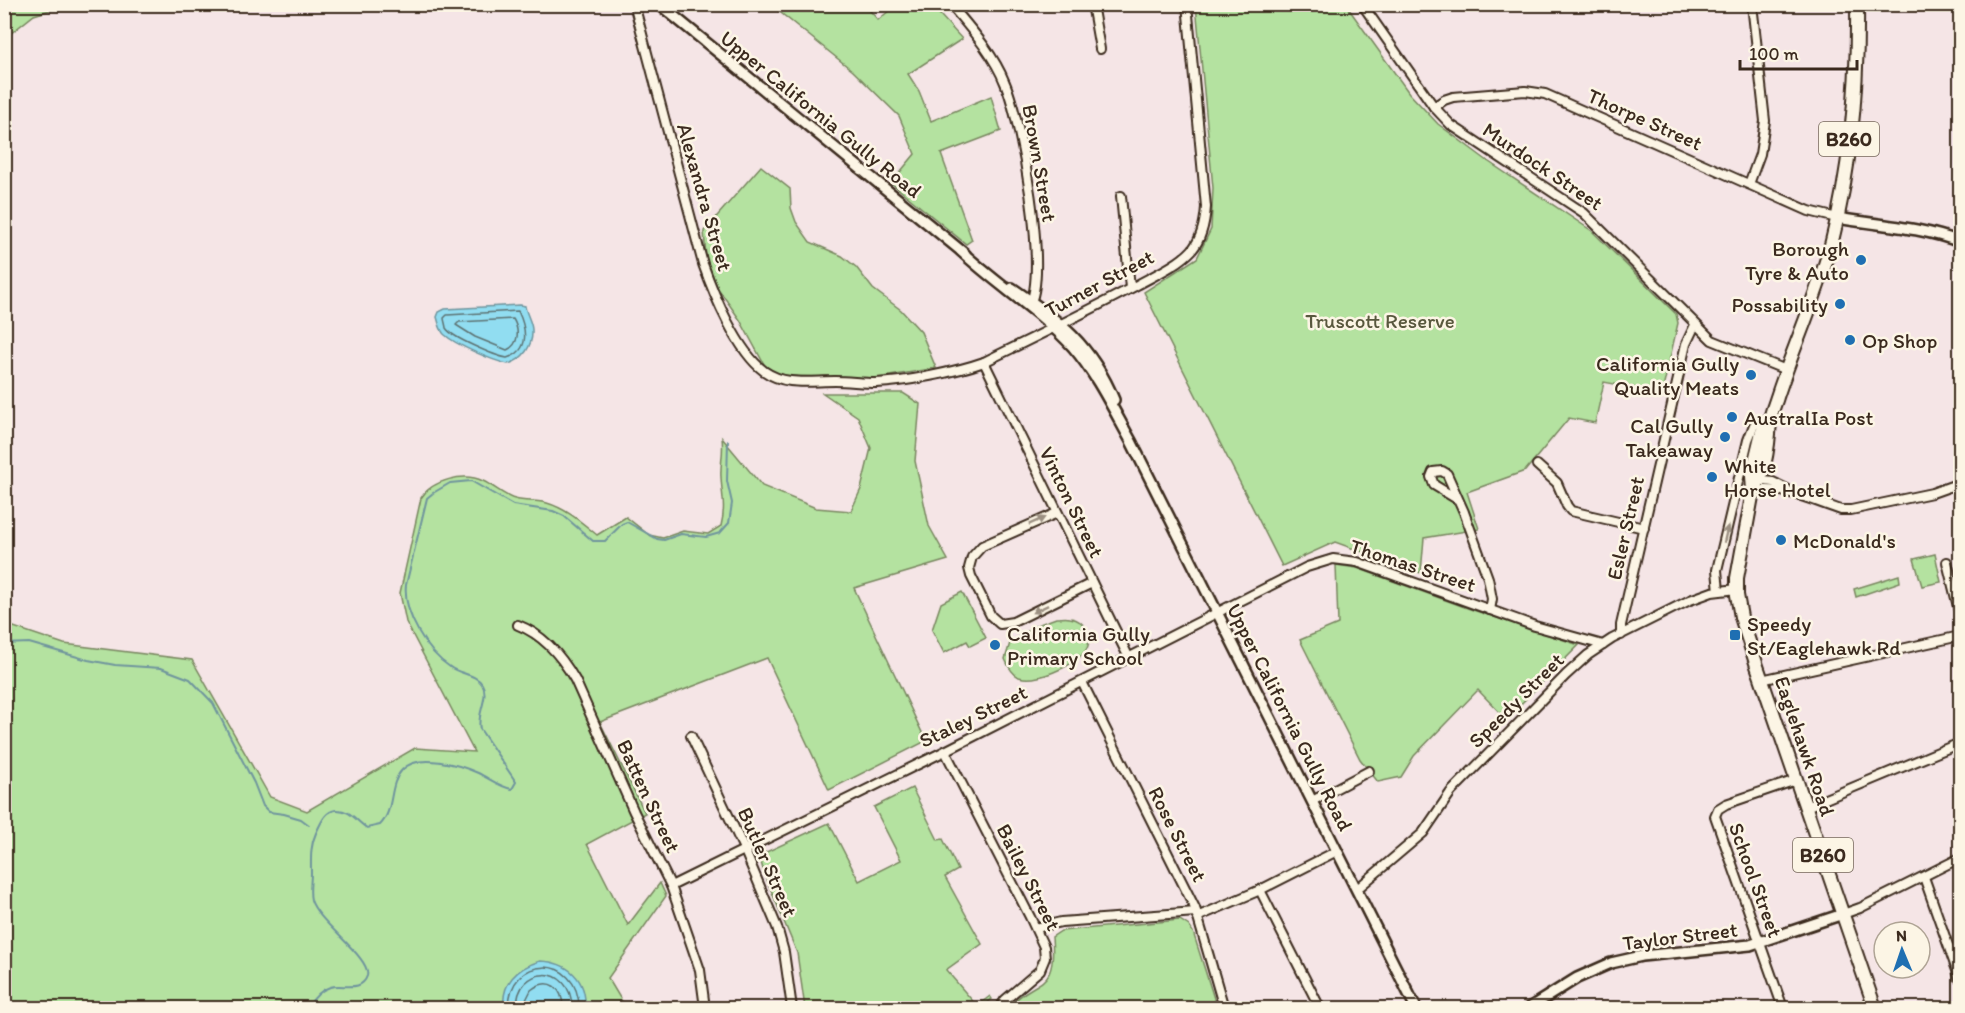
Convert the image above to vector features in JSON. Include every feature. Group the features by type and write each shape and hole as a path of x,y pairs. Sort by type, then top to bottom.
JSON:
{"main road":[{"name":"Eaglehawk Road","path":"1857,4 1855,95 1837,218 1823,268 1770,418 1769,437 1755,484 1739,566 1737,589 1741,617 1761,680 1875,1008"}],"street":[{"name":"Alexandra Street","path":"634,4 672,153 703,264 714,293 732,329 756,364 778,379"},
{"name":"Upper California Gully Road","path":"659,4 962,251 1086,348 1101,371 1131,441 1416,1008"},
{"name":"Brown Street","path":"950,4 995,63 1013,103 1024,154 1036,250 1036,281 1030,304"},
{"path":"1092,4 1100,49"},
{"name":"Turner Street","path":"778,379 796,382 885,382 958,370 984,362 1157,274 1190,252 1200,237 1205,218 1187,4"},
{"name":"Murdock Street","path":"1362,4 1434,107 1450,125 1584,213 1695,325 1718,344 1786,370"},
{"path":"1749,184 1760,154 1765,121 1752,4"},
{"name":"Thorpe Street","path":"1434,107 1453,97 1525,92 1545,94 1816,213 1837,218"},
{"path":"1121,196 1130,288"},
{"path":"1837,218 1960,235"},
{"path":"1941,234 1960,242"},
{"name":"Esler Street","path":"1621,635 1686,344 1695,325"},
{"name":"Vinton Street","path":"984,362 1129,658"},
{"name":"Eaglehawk Road","path":"1719,591 1717,570 1748,440 1754,425 1770,418"},
{"path":"1537,465 1557,483 1571,511 1644,528"},
{"path":"1755,484 1774,483 1841,510 1854,510 1932,493 1960,483"},
{"path":"1755,484 1797,494"},
{"path":"1457,499 1488,578 1492,599 1490,610"},
{"path":"1057,513 982,546 972,557 970,572 991,616 1000,624 1013,622 1092,583"},
{"name":"Thomas Street","path":"1217,612 1307,567 1340,559 1357,562 1545,629 1603,645"},
{"path":"1947,562 1960,615"},
{"name":"Speedy Street","path":"1357,889 1423,833 1444,801 1462,780 1588,655 1621,635 1690,600 1719,591 1737,589"},
{"name":"Staley Street","path":"671,886 945,751 1217,612"},
{"name":"Batten Street","path":"518,625 529,630 564,661 606,747 634,812 671,886 700,970 705,1008"},
{"path":"1761,680 1960,636"},
{"name":"Rose Street","path":"1082,682 1197,914 1224,1008"},
{"name":"Butler Street","path":"691,736 745,851 782,940 792,1008"},
{"path":"1806,807 1960,743"},
{"name":"Bailey Street","path":"945,751 1036,928 1045,951 1043,964 1036,975 1005,999 1000,1008"},
{"path":"1312,801 1369,771"},
{"name":"School Street","path":"1783,1008 1715,816 1718,809 1726,804 1796,780"},
{"path":"1036,928 1061,922 1197,914 1260,890 1337,851"},
{"path":"1843,914 1860,908 1960,858"},
{"path":"1924,877 1960,979"},
{"path":"1260,890 1320,1008"},
{"name":"Taylor Street","path":"1529,1008 1577,978 1627,958 1759,943 1843,914"}],"green space":[{"path":"5,4 67,5 34,15 5,38"},
{"path":"771,5 865,5 878,20 896,5 931,5 962,39 908,74 919,91 931,121 991,96 1001,131 941,154 972,240 966,244 891,183 915,154 899,116 853,71"},
{"name":"Truscott Reserve","path":"1196,5 1346,5 1409,93 1438,124 1489,162 1592,231 1676,314 1678,323 1662,393 1604,382 1595,423 1569,418 1525,471 1467,492 1479,529 1424,538 1421,573 1335,542 1282,566 1144,292 1197,258 1211,229 1213,188"},
{"path":"761,166 790,189 791,208 796,222 810,242 842,256 856,267 873,289 901,310 921,332 936,368 878,378 781,376 765,366 740,320 715,284 706,258 704,231"},
{"path":"823,393 903,393 920,404 915,461 929,526 948,560 854,588 926,741 829,790 767,658 600,722 645,813 587,844 628,925 660,883 666,896 608,978 626,1008 5,1008 5,624 64,644 192,660 270,797 307,811 415,748 474,752 406,622 400,593 421,498 433,486 449,479 475,478 511,498 543,502 561,509 574,516 597,535 626,517 649,535 663,538 683,531 708,534 721,526 722,438 762,486 816,508 851,511 861,489 871,448 858,417"},
{"path":"1935,554 1941,582 1922,586 1914,559"},
{"path":"1336,565 1357,568 1579,645 1506,719 1478,690 1414,756 1401,777 1378,782 1360,759 1300,640 1338,624"},
{"path":"1899,575 1900,582 1856,597 1854,589"},
{"path":"962,592 986,638 970,646 967,641 944,653 932,630 941,603"},
{"path":"1056,618 1070,618 1085,627 1089,637 1087,649 1078,659 1044,676 1026,678 1017,676 1005,659 1010,643 1037,625"},
{"path":"912,788 938,840 943,839 958,870 945,877 982,944 946,970 977,1006 990,996 992,999 981,1008 805,1008 797,953 764,873 761,862 764,853 829,823 859,881 901,860 874,807"},
{"path":"1180,920 1193,932 1217,1008 1008,1008 1047,976 1053,955 1052,937 1061,931"}],"water":[{"path":"525,306 531,324 531,342 522,356 508,364 493,360 450,339 442,331 437,317 439,312 445,309"},
{"path":"540,961 559,965 574,974 583,989 585,1008 504,1008 505,991 512,978 524,968"}],"waterway":[{"path":"307,1008 326,988 356,986 367,976 361,960 323,919 311,900 312,847 316,833 326,815 332,811 341,810 367,828 380,825 388,812 398,776 409,765 418,762 439,762 461,767 512,789 516,782 480,729 479,723 484,700 482,684 476,678 450,667 433,652 418,631 408,608 406,585 427,498 450,483 471,481 513,505 553,511 564,516 593,541 605,541 627,522 657,539 664,540 681,534 706,537 720,533 729,523 732,503 727,481 728,441"},
{"path":"4,644 29,643 88,660 115,665 161,668 190,679 213,703 254,783 263,806 269,812 301,819 309,825"}],"place":[{"name":"Borough Tyre & Auto","path":"1861,260"},
{"name":"Possability","path":"1840,304"},
{"name":"Op Shop","path":"1850,340"},
{"name":"California Gully Quality Meats","path":"1751,375"},
{"name":"AustralIa Post","path":"1732,417"},
{"name":"Cal Gully Takeaway","path":"1725,437"},
{"name":"White Horse Hotel","path":"1712,477"},
{"name":"McDonald's","path":"1781,540"},
{"name":"Speedy St/Eaglehawk Rd","path":"1735,635"},
{"name":"California Gully Primary School","path":"995,645"}]}
